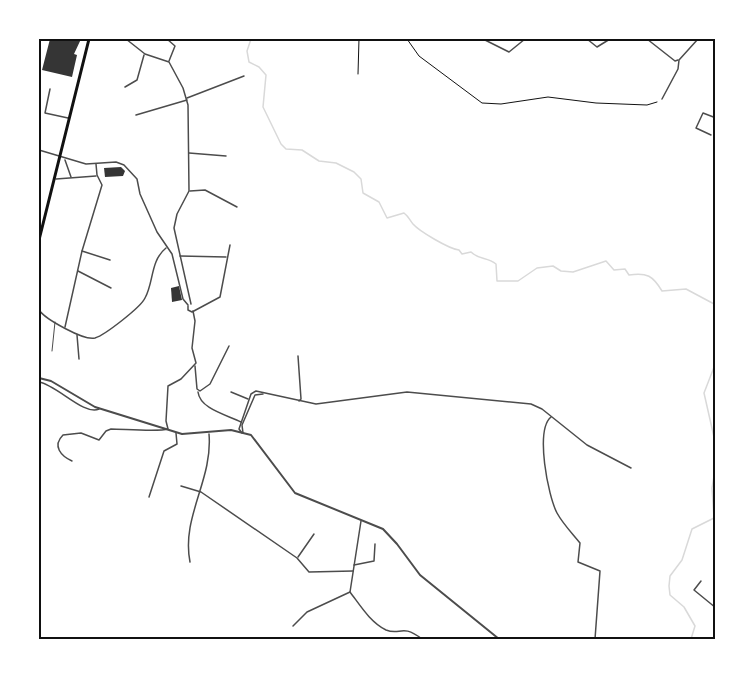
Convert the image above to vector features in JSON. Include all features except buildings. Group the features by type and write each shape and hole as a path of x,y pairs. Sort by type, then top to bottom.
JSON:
{"main road":[{"path":"39,240 89,39"}],"street":[{"path":"126,39 145,54 169,62"},
{"path":"167,39 175,46 169,62 186,99 189,191 177,214 174,228 190,305 188,310 193,311"},
{"path":"483,39 509,52 525,39"},
{"path":"587,39 597,47 610,39"},
{"path":"647,39 675,61 679,60"},
{"path":"662,99 678,69 679,60 698,39"},
{"path":"124,87 137,80 145,54"},
{"path":"136,115 186,99 244,76"},
{"path":"50,89 45,112 69,118"},
{"path":"711,135 696,128 703,113 716,118"},
{"path":"39,150 96,165 119,162 137,179 140,194 176,264 183,299 195,308"},
{"path":"189,153 226,156"},
{"path":"64,160 71,178"},
{"path":"65,327 82,251 102,185 97,176 96,165"},
{"path":"54,179 97,176"},
{"path":"189,191 205,190 237,207"},
{"path":"230,245 220,297 193,311 195,366 200,400 242,422"},
{"path":"39,310 77,334 86,338 96,338 141,305 147,296 158,257 166,247"},
{"path":"82,251 110,260"},
{"path":"180,256 227,257"},
{"path":"78,271 111,288"},
{"path":"77,334 79,359"},
{"path":"198,391 210,384 229,346"},
{"path":"298,356 302,399 298,402"},
{"path":"168,429 166,420 168,386 181,379 195,366"},
{"path":"39,378 100,409 176,432 209,434 231,430 253,436 296,493 387,533 420,575 499,639"},
{"path":"39,382 58,389 88,410 100,409"},
{"path":"231,392 249,400"},
{"path":"243,434 239,429 254,392"},
{"path":"243,434 242,425 255,395 254,392"},
{"path":"254,392 316,404 392,393 416,392 531,404 552,416 587,445 631,468"},
{"path":"255,395 266,394"},
{"path":"552,416 546,424 543,465 554,507 580,543 578,562 600,571 595,639"},
{"path":"72,461 62,456 59,451 59,442 63,435 81,433 99,440 111,429 152,429 161,432 168,429"},
{"path":"149,497 164,451 177,444 176,432"},
{"path":"190,562 186,541 206,475 209,434"},
{"path":"181,486 201,492 300,560 309,572 353,571"},
{"path":"361,520 350,592 358,606 384,628 391,631 408,629 422,639"},
{"path":"297,558 314,534"},
{"path":"353,565 374,561 375,544"},
{"path":"701,581 694,590 716,608"},
{"path":"293,626 307,612 350,592"}],"lane":[{"path":"52,351 56,322"}],"path":[{"path":"358,74 359,39"},
{"path":"407,39 419,56 482,103 501,104 548,97 596,104 646,105 662,99"}],"waterway":[{"path":"251,39 247,51 249,62 259,67 266,75 263,107 281,144 286,149 302,150 319,161 336,163 354,172 361,179 363,193 379,202 387,218 404,213 416,227 442,243 459,250 462,254 471,252 493,262 496,264 497,281 518,281 537,268 553,266 561,271 573,272 606,261 614,270 625,269 629,275 649,276 662,291 686,289 716,305"},
{"path":"716,362 704,393 716,446"},
{"path":"691,639 695,626 684,607 670,595 670,576 682,560 692,529 714,518 712,488 716,464"}]}
